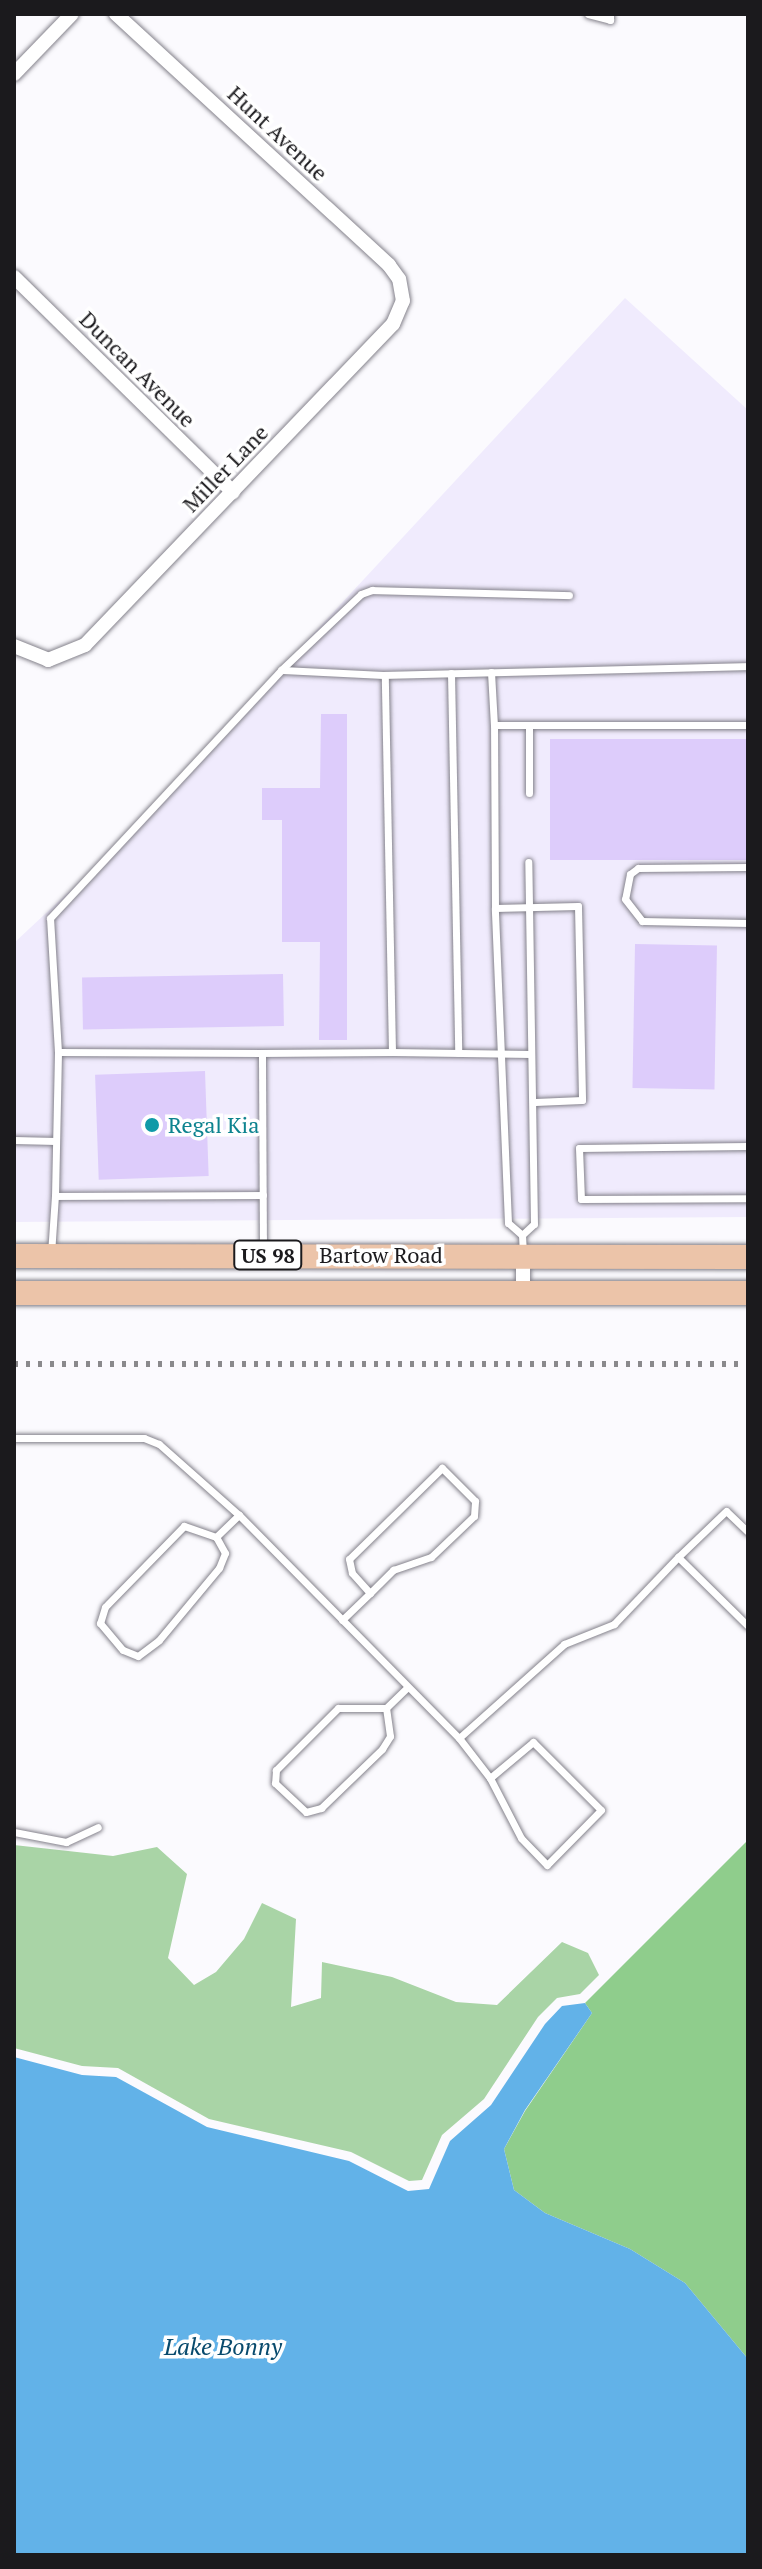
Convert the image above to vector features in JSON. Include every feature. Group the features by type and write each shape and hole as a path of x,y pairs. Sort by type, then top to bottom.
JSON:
{"main road":[{"name":"Bartow Road","path":"14,1256 264,1255 522,1244 748,1257"},
{"name":"Bartow Road","path":"14,1293 748,1293"}],"street":[{"path":"14,74 72,14"},
{"name":"Hunt Avenue","path":"116,14 389,265 401,291"},
{"name":"Duncan Avenue","path":"14,277 233,492"},
{"name":"Miller Lane","path":"14,646 48,660 85,645 393,324 401,291"},
{"path":"522,1244 523,1291"}],"lane":[{"path":"588,14 610,20 610,14"},
{"path":"51,1256 58,1052 50,918 281,670 361,594 372,590 569,595"},
{"path":"281,670 385,675 748,666"},
{"path":"491,672 499,1054 508,1223 522,1244 534,1224 535,1102 531,1054 528,862"},
{"path":"451,673 458,1053"},
{"path":"385,675 392,1052"},
{"path":"494,725 748,725"},
{"path":"529,725 529,793"},
{"path":"748,867 638,868 630,874 625,899 642,921 748,923"},
{"path":"495,908 578,906 582,1100 535,1102"},
{"path":"58,1052 531,1054"},
{"path":"262,1053 264,1255"},
{"path":"14,1140 56,1141"},
{"path":"748,1146 579,1148 581,1199 748,1198"},
{"path":"55,1196 263,1195"},
{"path":"14,1438 144,1438 159,1444 239,1515 406,1689 459,1738 490,1778 521,1838 547,1865 601,1810 533,1742 490,1778"},
{"path":"342,1620 370,1593 393,1570 431,1557 474,1516 475,1501 442,1468 349,1559 352,1573 370,1593"},
{"path":"459,1738 564,1644 614,1624 726,1511 748,1532"},
{"path":"216,1537 239,1515"},
{"path":"184,1526 216,1537 225,1553 219,1568 159,1640 138,1656 123,1650 100,1623 105,1607 184,1526"},
{"path":"678,1557 748,1626"},
{"path":"386,1708 390,1736 382,1749 321,1808 306,1812 275,1783 276,1770 338,1708 386,1708 406,1689"},
{"path":"14,1832 66,1842 98,1827"}],"shaded area":[{"path":"625,298 748,410 748,1217 14,1222 14,943 105,858"}],"green space":[{"path":"748,1840 748,2359 685,2283 630,2249 545,2213 514,2190 504,2149 525,2111 592,2013 585,2003"},
{"path":"14,1845 113,1856 157,1847 187,1874 168,1958 194,1985 216,1972 244,1939 262,1903 296,1919 291,2007 321,1998 322,1962 392,1977 456,2002 497,2005 562,1942 588,1953 599,1975 580,1994 557,1998 538,2017 484,2099 442,2135 422,2180 409,2181 351,2152 209,2119 118,2068 82,2066 14,2048"}],"water":[{"name":"Lake Bonny","path":"585,2003 592,2013 525,2110 504,2149 514,2190 545,2213 630,2249 685,2283 748,2359 748,2555 14,2555 14,2057 82,2075 116,2077 207,2127 349,2161 408,2191 429,2189 450,2141 491,2105 545,2024 562,2006"}],"building":[{"path":"321,714 347,714 347,1040 319,1040 320,942 282,942 282,820 262,820 262,788 320,788"},
{"path":"550,739 747,739 747,860 550,860"},
{"path":"635,944 717,945 714,1089 632,1088"},
{"path":"283,974 284,1026 83,1030 82,978"},
{"name":"Regal Kia","path":"205,1071 209,1176 99,1180 95,1075"}],"railway":[{"path":"14,1364 748,1364"}],"place":[{"name":"Regal Kia","path":"152,1125"}]}
